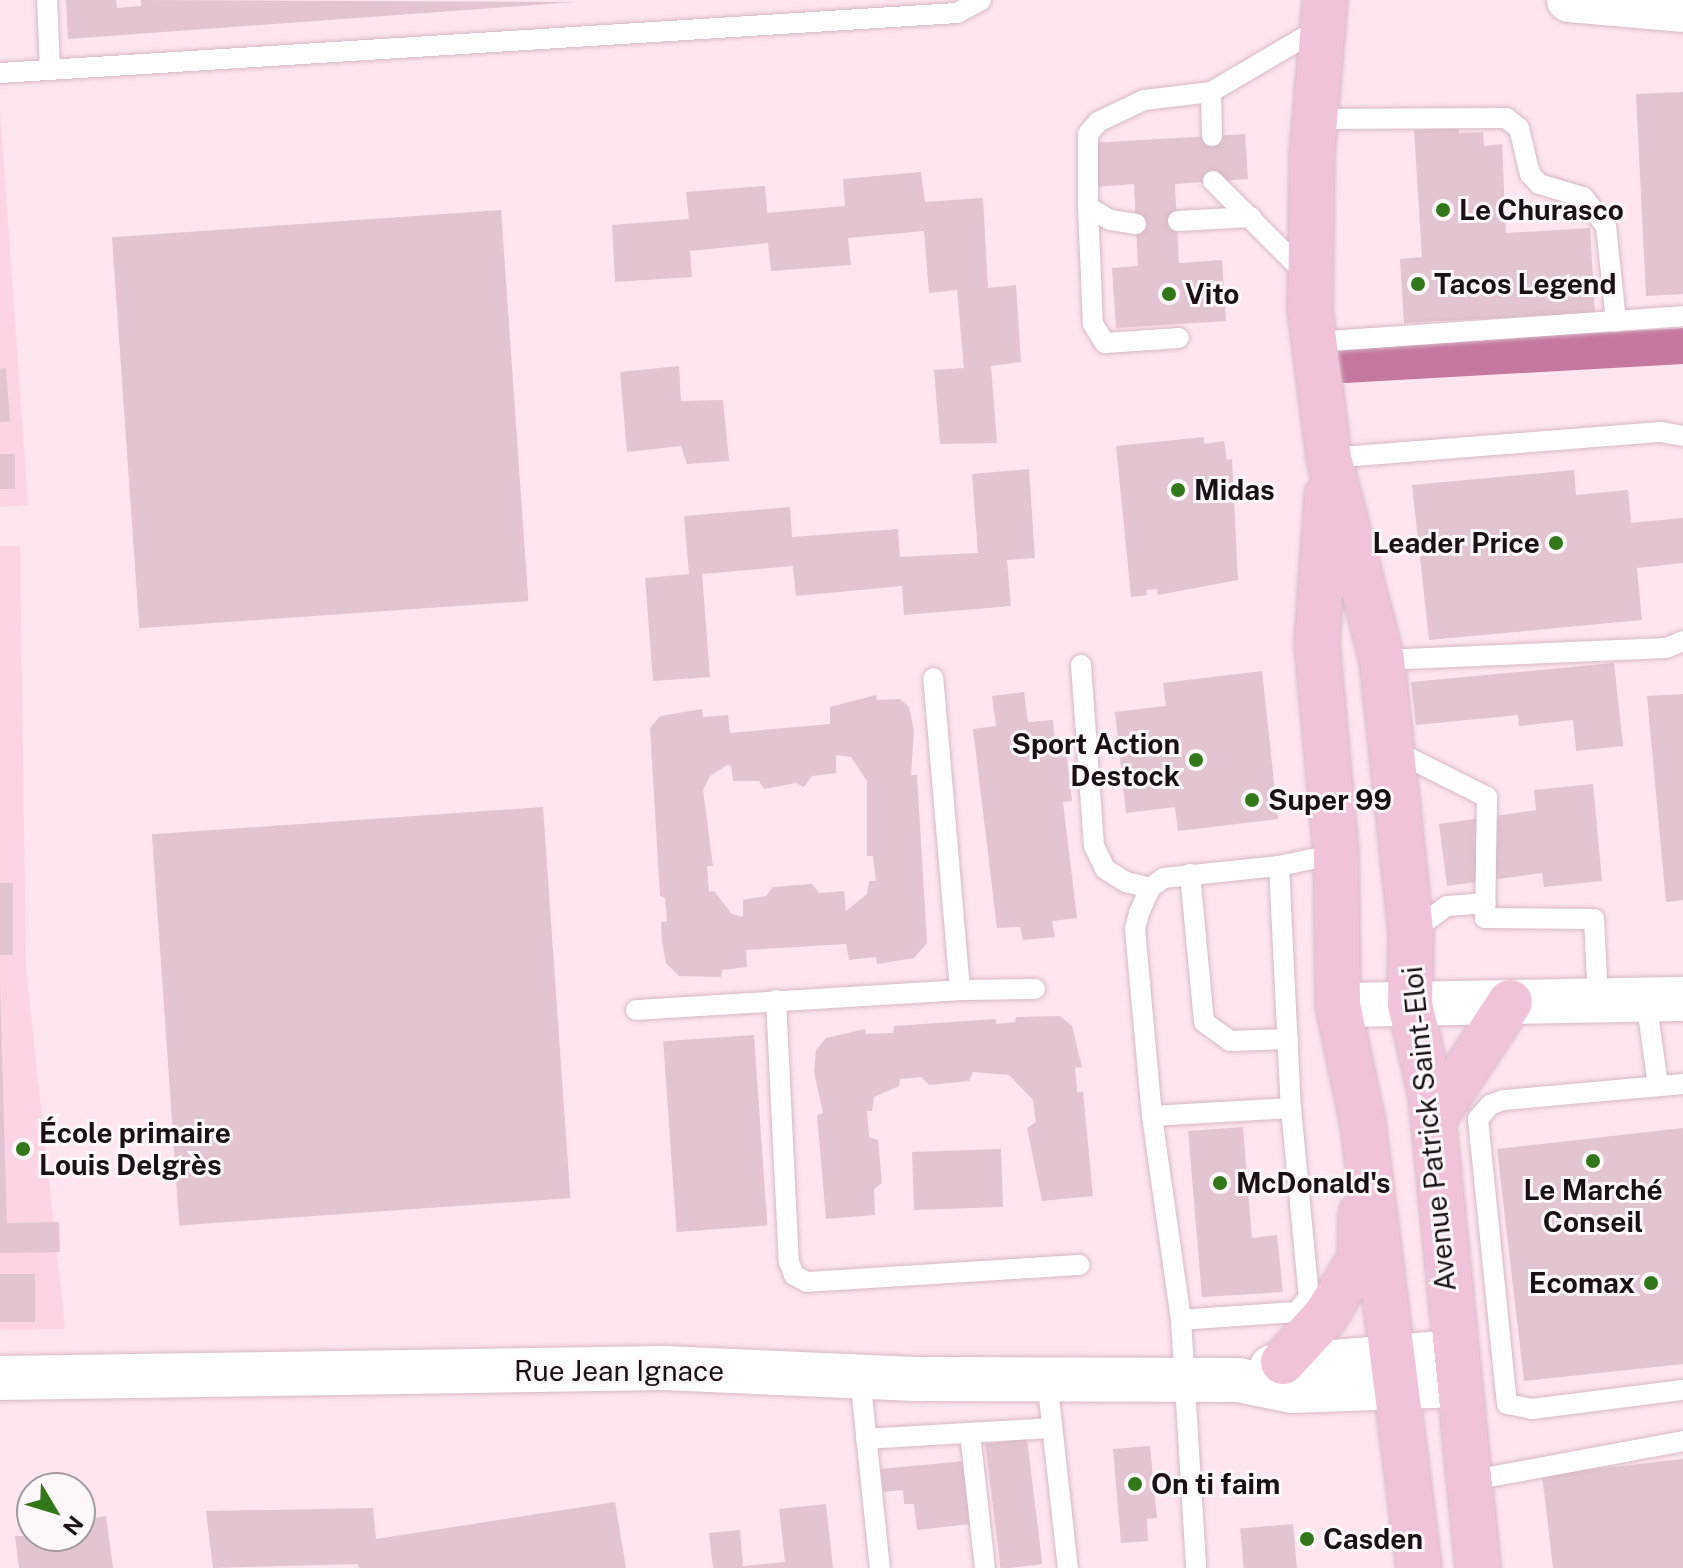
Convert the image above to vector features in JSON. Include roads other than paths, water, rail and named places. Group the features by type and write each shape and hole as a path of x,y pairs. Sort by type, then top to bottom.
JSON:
{"main road":[{"name":"Avenue Patrick Saint-Eloi","path":"1324,13 1314,119 1310,278 1315,342 1329,458 1382,660 1411,932 1410,1004 1433,1120 1455,1368 1478,1568"},
{"name":"Avenue Patrick Saint-Eloi","path":"1329,458 1317,644 1336,854 1338,1005 1363,1124 1397,1371 1419,1568"},
{"path":"1433,1120 1510,1002"},
{"path":"1283,1362 1326,1315 1360,1259 1363,1124"}],"street":[{"path":"1569,0 1683,10"},
{"path":"1338,1005 1664,999"},
{"name":"Rue Jean Ignace","path":"1238,1380 1283,1362 1397,1371 1455,1368"},
{"name":"Rue Jean Ignace","path":"0,1378 664,1368 860,1376 1238,1380 1292,1391 1397,1371"}],"lane":[{"path":"47,0 50,70"},
{"path":"0,73 957,13 981,0"},
{"path":"1179,338 1105,343 1093,324 1088,134 1098,122 1144,100 1211,92 1324,13"},
{"path":"1211,92 1212,136"},
{"path":"1314,119 1506,118 1519,128 1530,174 1539,184 1583,197 1606,226 1616,321"},
{"path":"1213,181 1310,278"},
{"path":"1088,207 1110,220 1136,224"},
{"path":"1178,221 1251,217"},
{"path":"1315,342 1683,316"},
{"path":"1329,458 1661,432 1683,436"},
{"path":"1382,660 1666,648 1683,641"},
{"path":"1081,665 1094,846 1105,869 1126,882 1150,888"},
{"path":"933,678 960,990"},
{"path":"1389,745 1487,797 1485,918 1594,919 1598,1000"},
{"path":"1196,1568 1181,1381 1181,1320 1152,1116 1135,929 1150,888 1164,878 1279,866 1336,854"},
{"path":"1181,1320 1297,1312 1309,1297 1291,1108 1279,866"},
{"path":"1190,874 1204,1022 1230,1041 1288,1039"},
{"path":"1411,932 1447,906 1486,903"},
{"path":"636,1010 960,990 1035,989"},
{"path":"1658,1085 1664,999"},
{"path":"776,1000 789,1262 794,1275 807,1282 1079,1265"},
{"path":"1683,1084 1503,1100 1490,1105 1478,1119 1507,1404 1532,1409 1683,1390"},
{"path":"1152,1116 1291,1108"},
{"path":"860,1376 880,1568"},
{"path":"1047,1379 1068,1568"},
{"path":"866,1439 1052,1428"},
{"path":"970,1433 985,1568"},
{"path":"1468,1481 1683,1441"}],"waterway":[{"path":"1344,365 1683,346"}],"place":[{"name":"Le Churasco","path":"1443,210"},
{"name":"Tacos Legend","path":"1418,284"},
{"name":"Vito","path":"1169,294"},
{"name":"Midas","path":"1178,490"},
{"name":"Leader Price","path":"1556,543"},
{"name":"Sport Action Destock","path":"1196,760"},
{"name":"Super 99","path":"1252,800"},
{"name":"École primaire Louis Delgrès","path":"23,1149"},
{"name":"Le Marché Conseil","path":"1593,1161"},
{"name":"McDonald's","path":"1220,1183"},
{"name":"Ecomax","path":"1651,1283"},
{"name":"On ti faim","path":"1135,1484"},
{"name":"Casden","path":"1307,1539"}]}
